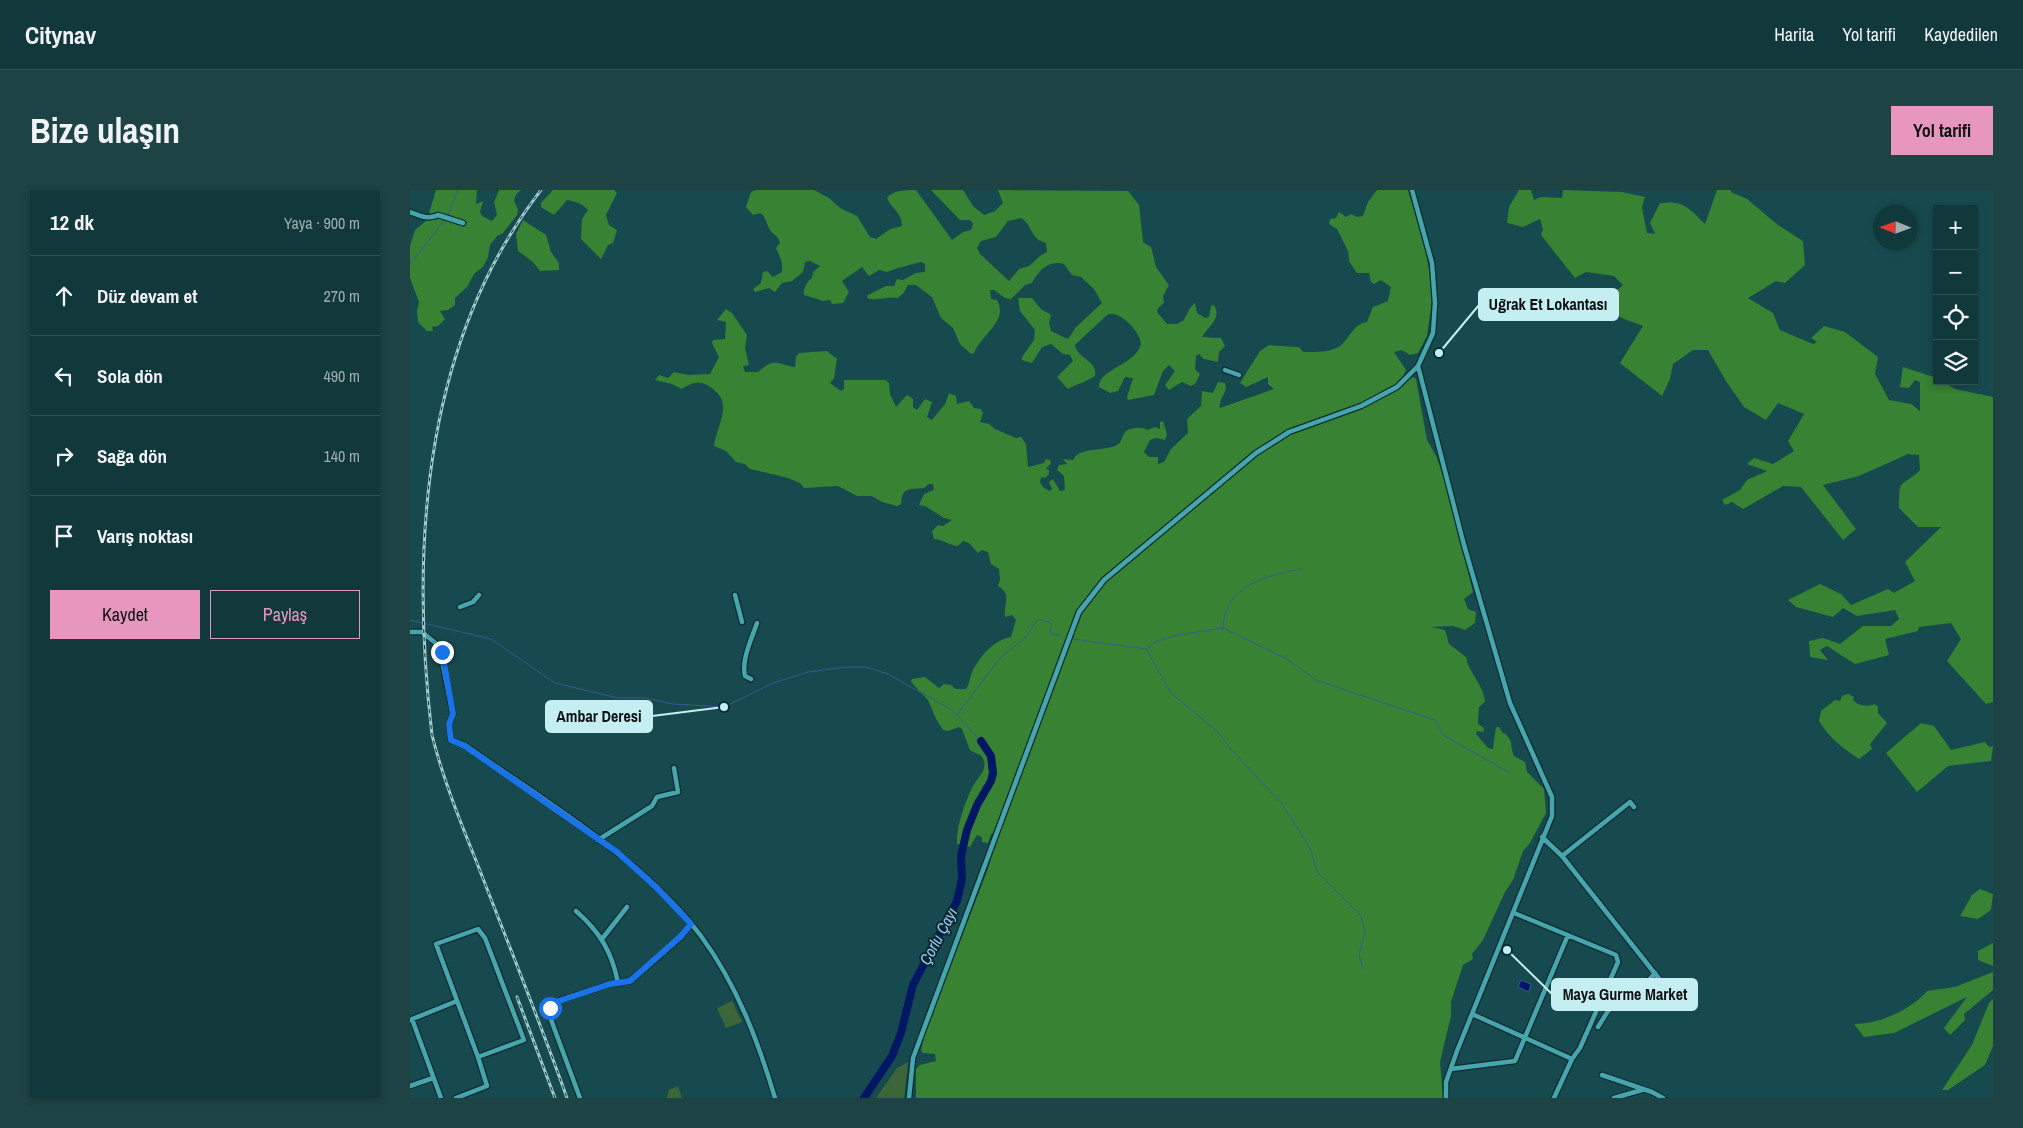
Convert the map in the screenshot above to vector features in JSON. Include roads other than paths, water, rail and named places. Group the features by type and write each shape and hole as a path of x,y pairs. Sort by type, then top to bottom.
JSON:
{"street":[{"path":"909,1098 913,1058 1079,612 1104,580 1264,447 1289,432 1361,406 1397,387 1418,366 1433,333 1435,303 1432,263 1412,190"},
{"path":"410,212 425,218 432,218 438,215 463,223"},
{"path":"1418,366 1464,545 1510,703 1552,797 1552,816 1522,887 1514,913 1446,1082 1446,1098"},
{"path":"1225,370 1239,375"},
{"path":"460,607 473,602 479,595"},
{"path":"735,595 742,622"},
{"path":"751,679 745,676 744,672 749,647 757,623"},
{"path":"410,632 422,632 439,646 453,714 449,724 451,740 465,746 617,852 656,887 691,924 725,974 748,1017 775,1098"},
{"path":"598,840 652,806 657,797 678,792 674,768"},
{"path":"1562,856 1630,802 1634,807"},
{"path":"1542,838 1562,856 1675,999"},
{"path":"602,939 627,908"},
{"path":"576,911 591,924 602,939 614,965 618,983"},
{"path":"1514,913 1616,955 1618,962 1580,1048 1572,1059 1554,1098"},
{"path":"580,1098 550,1017 552,1003 630,981 681,936 691,924"},
{"path":"456,1098 487,1086 436,944 478,929 485,938 524,1040 478,1057"},
{"path":"1451,1069 1515,1061 1568,935"},
{"path":"1598,1027 1608,1011 1645,985 1655,973"},
{"path":"441,1098 411,1020 457,1001"},
{"path":"1472,1014 1572,1059"},
{"path":"1602,1075 1663,1098"},
{"path":"410,1086 433,1078"},
{"path":"1614,1098 1643,1089"}],"waterway":[{"path":"447,217 458,190"},
{"path":"410,264 445,220"},
{"path":"1223,628 1225,613 1231,601 1239,592 1262,579 1302,569"},
{"path":"957,715 1001,657 1025,638 1038,619 1051,623 1050,633 1061,636"},
{"path":"410,620 491,639 555,683 618,698 645,698 673,704 724,707 773,683 808,672 847,667 866,667 888,674 952,710 981,741"},
{"path":"1147,649 1155,642 1178,635 1223,628 1285,658 1316,680 1435,720 1443,735 1510,773"},
{"path":"1073,639 1146,649 1171,693 1218,732 1230,748 1283,805 1311,850 1317,872 1361,916 1365,931 1359,955 1363,969"},
{"name":"Çorlu Çayı","path":"864,1098 892,1056 901,1033 913,985 957,901 962,879 961,856 967,830 977,805 991,781 993,773 991,756 981,741"}],"railway":[{"path":"541,190 501,250 471,314 448,381 434,450 425,521 423,593 425,664 432,735 436,751 458,816 567,1098"},
{"path":"517,997 555,1098"}],"place":[{"name":"Uğrak Et Lokantası","path":"1439,353"},
{"name":"Ambar Deresi","path":"724,707"},
{"name":"Maya Gurme Market","path":"1507,950"}]}
